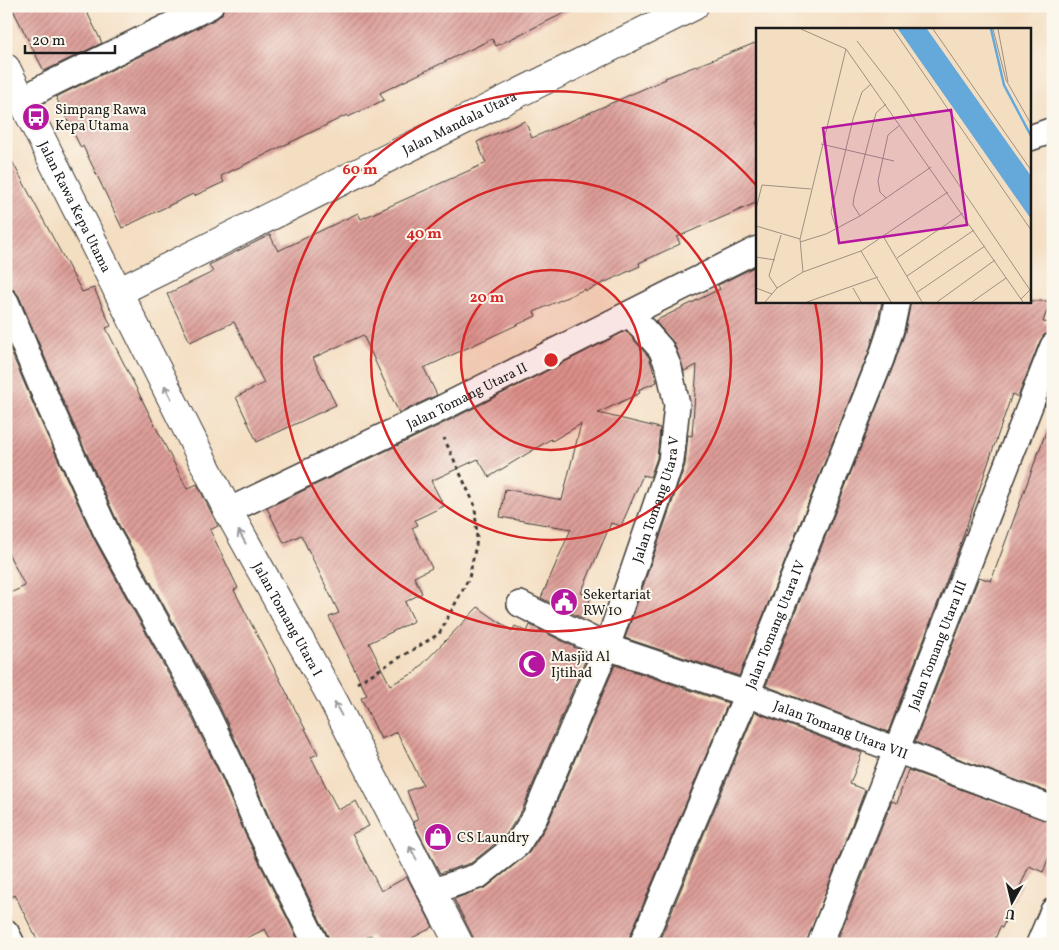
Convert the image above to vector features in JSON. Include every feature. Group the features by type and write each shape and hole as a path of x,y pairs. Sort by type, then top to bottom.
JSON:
{"street":[{"path":"22,100 210,6"},
{"name":"Jalan Mandala Utara","path":"118,292 692,7"},
{"name":"Jalan Rawa Kepa Utama","path":"6,68 118,292"},
{"path":"1032,137 1053,130"},
{"name":"Jalan Tomang Utara II","path":"228,511 432,413 756,251"},
{"name":"Jalan Tomang Utara I","path":"118,292 228,511 332,698 459,944"},
{"path":"6,302 46,398 106,531 203,706 236,775 258,828 316,944"},
{"name":"Jalan Tomang Utara IV","path":"642,944 747,694 881,359 891,329 897,302"},
{"name":"Jalan Tomang Utara V","path":"433,891 478,876 517,845 535,817 606,647 672,461 677,405 669,368 661,349 630,314"},
{"name":"Jalan Tomang Utara III","path":"820,944 1053,346"},
{"name":"Jalan Tomang Utara VII","path":"520,604 606,647 747,694 1053,809"},
{"path":"1039,944 1053,911"},
{"path":"6,932 12,944"}],"path":[{"path":"332,698 439,634 469,578 477,540 475,506 432,413"}],"building":[{"path":"11,6 84,6 102,43 44,71"},
{"path":"224,6 579,6 496,46 492,39 380,93 384,100 348,117 347,115 221,176 224,182 194,196 193,194 122,228 83,146 81,148 56,97 216,19 222,14"},
{"path":"756,43 756,203 677,237 680,244 639,263 640,266 534,312 536,316 424,368 437,395 399,413 363,335 313,358 336,405 257,442 236,397 264,383 234,322 190,342 167,294 213,272 209,265 270,235 278,251 358,213 361,219 486,163 477,142 525,121 532,138 665,78"},
{"path":"6,150 82,292 94,288 111,326 106,328 187,489 197,484 218,526 210,530 238,588 234,590 318,754 311,757 338,810 356,801 369,826 352,834 381,891 407,877 433,927 401,944 376,944 371,935 355,944 330,944 329,938 271,822 249,769 216,699 119,525 63,401 19,296 14,290 6,288"},
{"path":"756,266 756,302 882,302 868,354 739,676 625,638 685,465 688,435 692,436 697,365 684,371 674,343 655,321 720,289 718,285"},
{"path":"1050,301 1043,322 1053,323 1053,332 1044,335 1040,341 1018,397 1012,394 959,548 888,732 766,686 905,332 911,302"},
{"path":"626,331 649,357 657,382 638,390 640,393 598,413 660,428 657,458 650,477 643,475 621,526 611,523 581,593 591,597 582,618 541,598 571,529 500,517 505,489 562,500 581,424 552,441 551,439 489,477 478,459 431,481 444,506 415,520 418,525 412,528 432,568 414,577 422,593 405,602 414,621 369,643 390,685 414,673 478,607 512,631 515,626 527,632 530,625 588,654 522,810 506,835 471,863 440,873 413,822 418,819 407,791 423,785 397,732 381,739 361,698 367,695 329,617 339,613 301,535 284,543 267,508 438,426"},
{"path":"6,340 93,537 190,713 223,781 245,834 300,944 273,944 265,929 235,944 39,944 15,895 12,897 6,884 6,595 25,586 6,549"},
{"path":"1053,386 1053,409 1045,406"},
{"path":"1050,421 1053,422 1053,794 915,742 979,577 991,581"},
{"path":"615,665 728,703 628,944 474,944 473,937 454,899 487,887 529,853 548,823"},
{"path":"755,712 862,753 850,784 865,790 806,944 658,944"},
{"path":"908,770 1053,823 1053,847 1043,872 1029,866 993,944 836,944 892,801 897,803"}],"place":[{"name":"Simpang Rawa Kepa Utama","path":"36,117"},
{"name":"Sekertariat RW 10","path":"564,602"},
{"name":"Masjid Al Ijtihad","path":"532,664"},
{"name":"CS Laundry","path":"438,837"}]}
